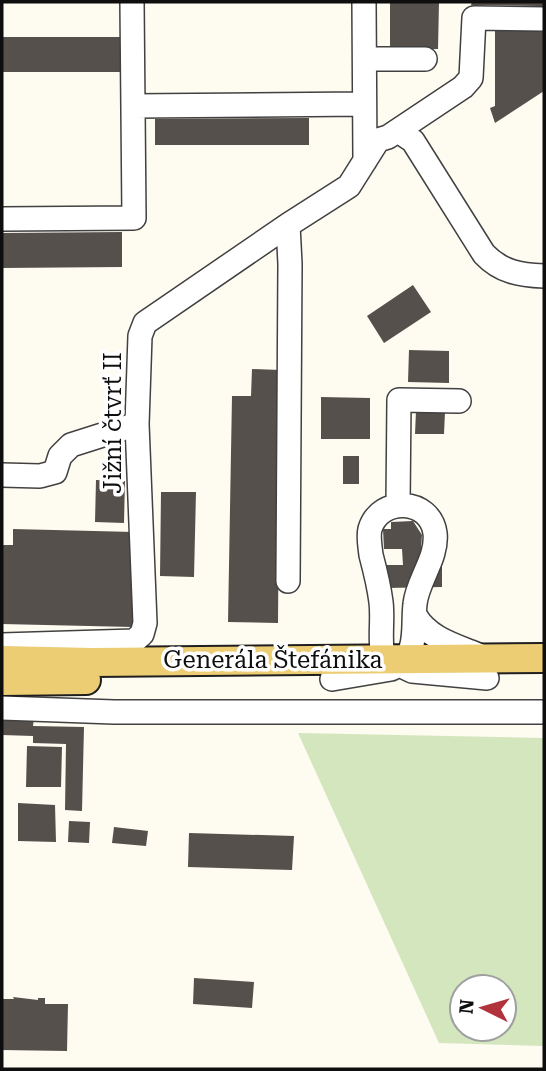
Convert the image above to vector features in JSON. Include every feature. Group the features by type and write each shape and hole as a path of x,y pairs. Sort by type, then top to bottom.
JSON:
{"main road":[{"name":"Generála Štefánika","path":"2,681 332,669 487,668 544,658"},
{"name":"Generála Štefánika","path":"2,660 332,669 399,661 487,668 544,678"}],"street":[{"path":"2,219 134,218 132,2"},
{"path":"365,2 365,164"},
{"name":"Jižní čtvrť II","path":"2,645 134,641 142,634 145,623 136,424 140,336 145,323 349,186 378,140 398,131 463,87 471,78 474,18 544,19"},
{"path":"365,59 425,59"},
{"path":"134,106 364,104"},
{"path":"398,131 412,141 484,254 495,265 523,275 544,276"},
{"path":"288,225 288,581"},
{"path":"398,505 399,400 459,401"},
{"path":"2,475 40,476 55,472 60,457 71,445 136,424"},
{"path":"398,505 418,509 432,524 435,535 434,547 415,602 415,615 413,647 399,661 382,650 381,602 369,543 369,531 379,513 398,505"},
{"path":"415,615 425,631 487,668"},
{"path":"332,669 374,636 381,616"},
{"path":"2,708 114,712 544,712"}],"green space":[{"path":"298,733 544,738 544,1046 439,1043"}],"building":[{"path":"390,2 439,2 438,49 390,49"},
{"path":"472,2 544,2 544,10 538,10 538,6 471,5"},
{"path":"495,26 544,26 544,91 495,123 490,108 495,106"},
{"path":"2,37 121,37 121,72 2,72"},
{"path":"309,118 309,145 155,145 155,119"},
{"path":"122,232 122,267 2,268 2,233"},
{"path":"413,285 431,312 384,343 367,316"},
{"path":"409,350 449,351 449,383 408,382"},
{"path":"252,369 280,370 278,623 228,622 232,396 251,396"},
{"path":"321,397 370,398 370,439 321,439"},
{"path":"416,411 445,412 444,434 415,434"},
{"path":"343,456 359,456 359,484 343,484"},
{"path":"96,480 125,481 124,523 95,522"},
{"path":"161,492 196,492 194,577 160,576"},
{"path":"413,521 422,535 420,564 442,564 442,587 387,588 387,565 403,565 402,549 384,549 383,529 391,529 391,522"},
{"path":"13,529 134,532 132,627 2,624 2,545 13,545"},
{"path":"2,717 34,718 33,726 84,727 82,811 65,810 66,744 33,743 33,736 2,735"},
{"path":"27,746 62,747 61,787 26,787"},
{"path":"18,803 55,805 56,842 18,841"},
{"path":"69,821 90,822 89,843 68,842"},
{"path":"114,827 148,831 146,846 112,843"},
{"path":"189,833 294,836 292,870 188,867"},
{"path":"194,978 254,982 252,1008 193,1004"},
{"path":"13,997 38,1000 45,998 45,1004 68,1004 67,1051 2,1050 2,999 14,999"}]}
